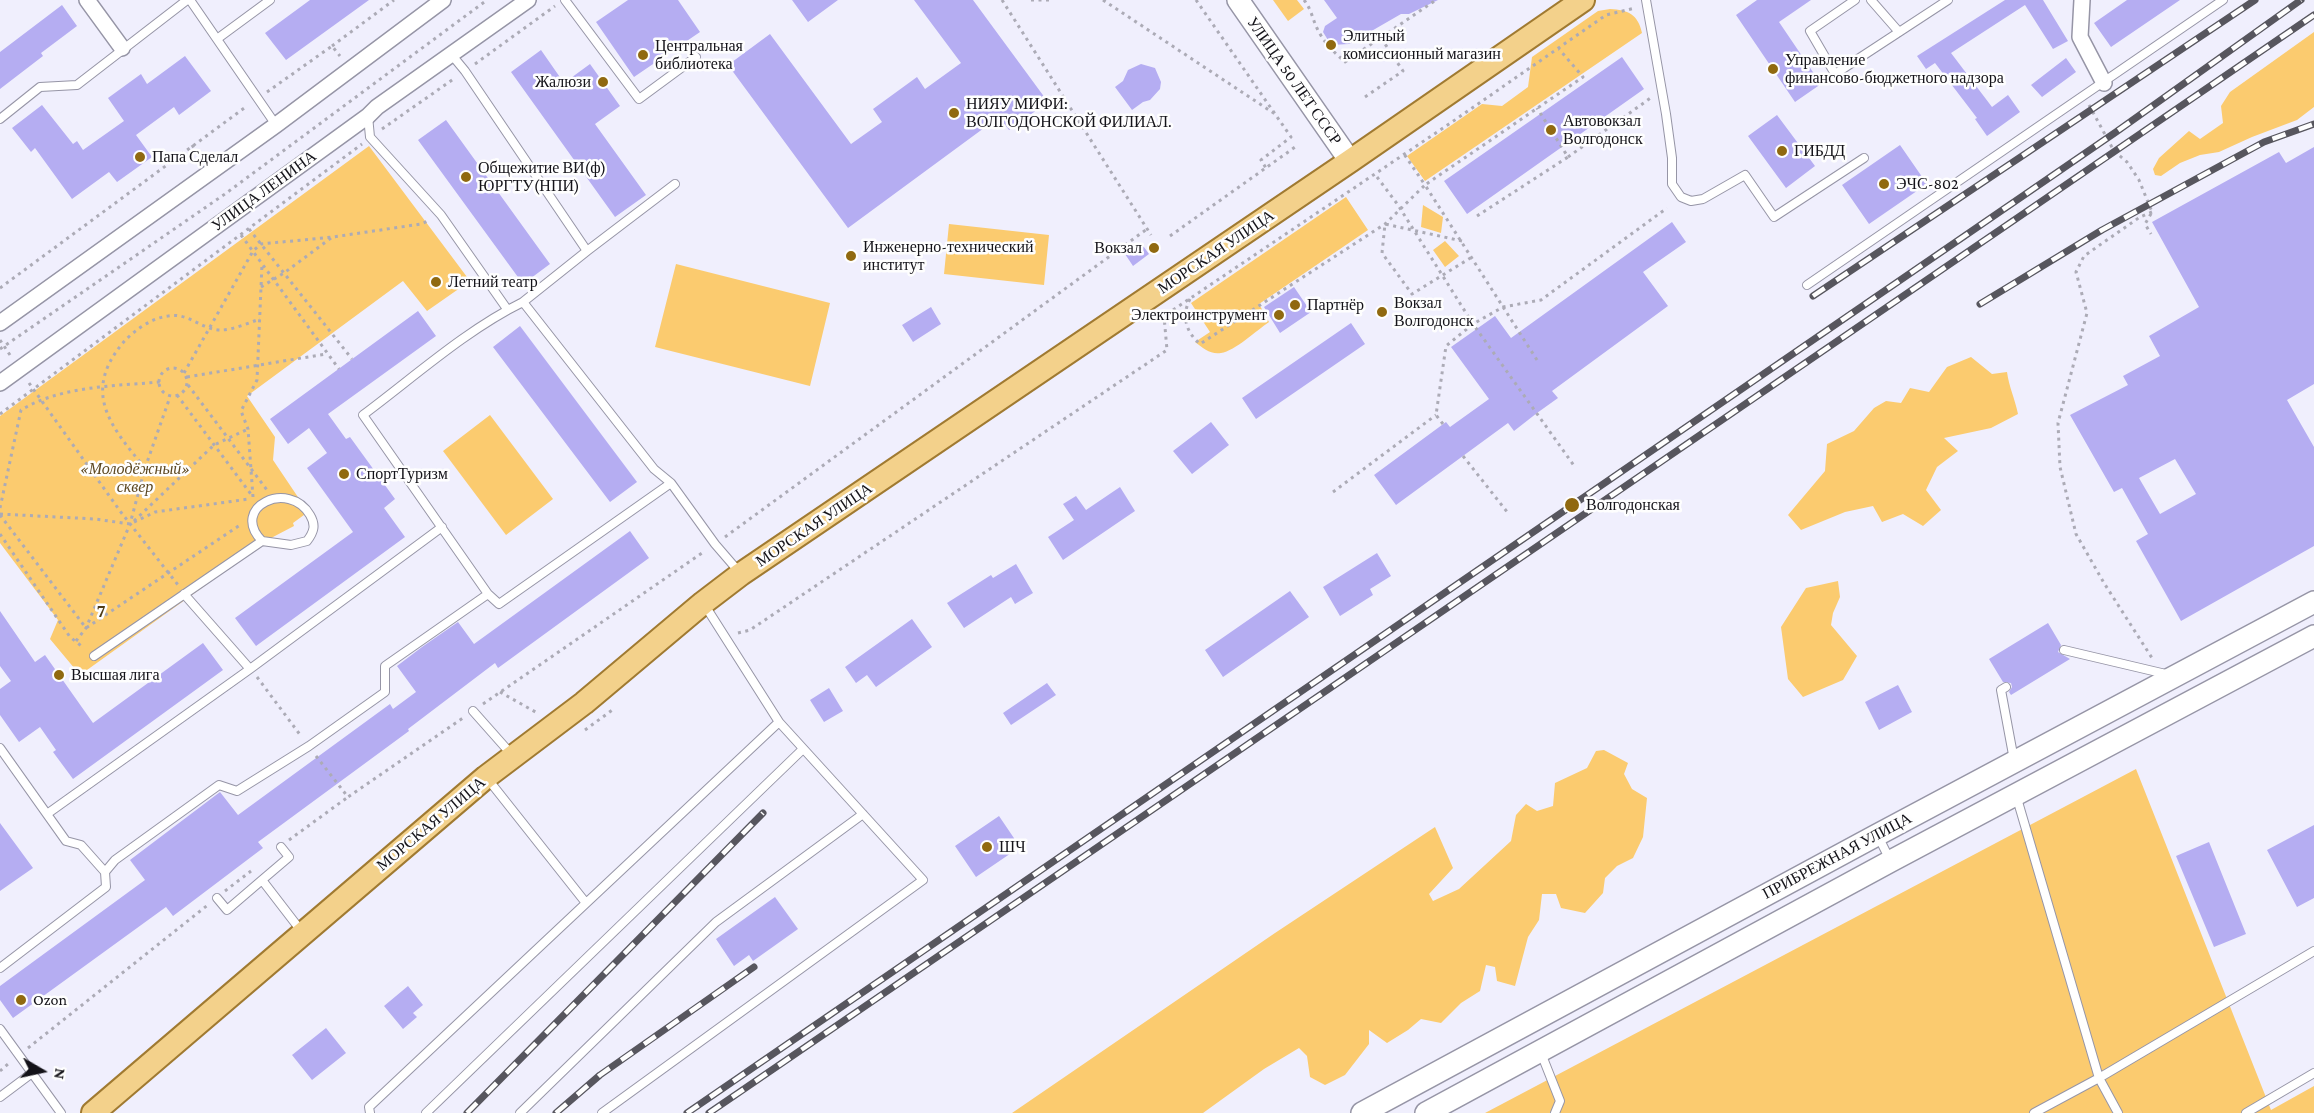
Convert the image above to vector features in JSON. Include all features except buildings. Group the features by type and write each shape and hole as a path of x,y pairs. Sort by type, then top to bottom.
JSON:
{"main road":[{"name":"УЛИЦА 50 ЛЕТ СССР","path":"1238,0 1350,161"},
{"name":"МОРСКАЯ УЛИЦА","path":"93,1113 486,777 585,704 703,603 741,574 1583,0"},
{"name":"ПРИБРЕЖНАЯ УЛИЦА","path":"1362,1113 2014,763 2169,674 2313,606"},
{"name":"ПРИБРЕЖНАЯ УЛИЦА","path":"1426,1113 1891,861 2314,636"}],"street":[{"path":"87,0 122,48"},
{"path":"0,323 276,125 443,0"},
{"name":"УЛИЦА ЛЕНИНА","path":"0,383 528,0"},
{"path":"2082,0 2080,37 2104,83"}],"lane":[{"path":"0,119 40,87 77,85 122,48 188,0 276,125"},
{"path":"217,39 270,0"},
{"path":"564,0 639,99 696,57"},
{"path":"1854,0 1810,31 1835,74 1948,0"},
{"path":"1871,0 1899,32"},
{"path":"1807,285 2223,0"},
{"path":"1647,3 1666,114 1672,158 1672,184 1681,197 1691,201 1702,199 1745,175 1774,217 1864,158"},
{"path":"451,54 465,71 587,251"},
{"path":"373,112 370,137 441,215 507,309"},
{"path":"670,483 499,604 488,594 363,415 507,309 523,302 675,184"},
{"path":"523,302 654,469 670,483 741,574"},
{"path":"273,499 291,499 298,502 309,514 314,525 313,534 307,541 291,545 262,541 254,532 252,518 257,508 273,499"},
{"path":"47,814 250,669 442,527"},
{"path":"94,657 262,541"},
{"path":"184,594 250,669"},
{"path":"105,872 115,860 219,784 237,791 309,746 385,692 385,666 488,594"},
{"path":"602,1113 923,880 779,722 703,603"},
{"path":"2064,650 2169,674"},
{"path":"2006,687 2001,690 2014,763"},
{"path":"473,711 513,756"},
{"path":"370,1113 369,1107 779,722"},
{"path":"0,748 66,841 81,845 105,872 106,887 0,968"},
{"path":"426,1113 804,749"},
{"path":"486,777 586,903"},
{"path":"2015,795 2099,1078 2118,1113"},
{"path":"520,1113 716,922 863,814"},
{"path":"1877,835 1891,861"},
{"path":"217,898 227,910 289,857 281,847"},
{"path":"262,880 303,934"},
{"path":"2034,1113 2099,1078 2314,951"},
{"path":"0,1029 60,1113"},
{"path":"1540,1051 1560,1101 1555,1113"},
{"path":"0,1097 32,1073"},
{"path":"2246,1113 2314,1073"}],"path":[{"path":"0,288 192,145 394,0"},
{"path":"0,349 225,194 487,0"},
{"path":"0,414 370,137 564,0"},
{"path":"1002,0 1151,235"},
{"path":"1031,0 1049,0"},
{"path":"1103,0 1277,115"},
{"path":"1196,0 1291,137 1261,160 1266,168"},
{"path":"1304,0 1310,8 1318,31 1345,62 1436,0"},
{"path":"1146,323 1164,316 1191,298 1606,15 1647,3"},
{"path":"1365,97 1403,71 1381,38"},
{"path":"332,46 365,90 373,112"},
{"path":"1191,298 1185,316 1190,332 1200,344 1385,224 1425,185 1583,77 1559,49"},
{"path":"1477,216 1568,157 1654,96"},
{"path":"2083,97 2114,151 2127,162 2139,180 2152,212"},
{"path":"1537,108 1568,157"},
{"path":"192,145 236,211"},
{"path":"1170,236 1298,145"},
{"path":"1404,154 1537,360"},
{"path":"1377,177 1473,324 1575,467"},
{"path":"1333,492 1436,415 1446,346 1473,324 1503,307 1541,300 1667,208"},
{"path":"2151,234 2145,224 2152,212"},
{"path":"2152,212 2140,217 2085,256 2076,272 2087,313 2058,423 2060,467 2076,534 2104,583 2147,648 2169,674"},
{"path":"273,499 188,385 186,375 209,327 253,251 261,244 333,237 421,224 441,215"},
{"path":"1385,224 1462,241"},
{"path":"1385,224 1382,253 1412,294 1472,257"},
{"path":"249,228 352,360"},
{"path":"281,847 348,797 716,544 1147,229"},
{"path":"241,234 339,369"},
{"path":"261,287 333,237"},
{"path":"254,498 248,429 242,411 257,380 262,264"},
{"path":"145,468 123,442 104,407 103,376 114,354 126,339 156,319 178,315 221,330 260,319"},
{"path":"727,640 732,635 750,630 1167,350 1164,316"},
{"path":"0,340 130,524 184,594"},
{"path":"170,397 161,390 159,379 165,369 177,367 186,375 326,354"},
{"path":"0,508 21,410 40,399 103,387 160,382"},
{"path":"170,397 182,395 188,385"},
{"path":"177,395 254,498"},
{"path":"76,641 86,628 130,524 145,468 170,397"},
{"path":"15,403 21,410"},
{"path":"1436,415 1443,424"},
{"path":"130,524 214,445 248,429"},
{"path":"1463,456 1508,513"},
{"path":"0,514 95,519 130,524 155,512 254,498"},
{"path":"0,514 86,628"},
{"path":"86,628 252,518"},
{"path":"0,534 70,637 94,657"},
{"path":"250,669 348,797"},
{"path":"0,1071 253,869"}],"green space":[{"path":"1273,0 1297,0 1304,9 1288,21"},
{"path":"1622,10 1635,17 1642,33 1425,181 1407,156 1482,104 1502,106 1528,87 1532,57 1598,11"},
{"path":"2314,32 2314,107 2297,120 2219,152 2200,155 2180,163 2161,176 2155,175 2153,169 2159,158 2189,131 2200,139 2223,123 2221,106 2230,92"},
{"name":"«Молодёжный» сквер","path":"369,146 470,281 427,311 403,281 247,396 275,437 273,460 308,512 293,523 294,526 273,537 80,675 50,639 58,620 0,543 0,416"},
{"path":"1346,197 1368,230 1259,304 1269,322 1239,344 1227,351 1214,353 1195,342 1210,332 1191,303"},
{"path":"1423,205 1443,217 1441,233 1421,227"},
{"path":"949,224 1049,235 1044,285 944,274"},
{"path":"1445,241 1459,256 1445,267 1433,250"},
{"path":"676,264 830,303 810,386 655,347"},
{"path":"1971,357 1992,374 2007,372 2018,414 1991,428 1944,438 1958,451 1937,467 1926,490 1941,510 1923,526 1903,514 1882,522 1873,506 1845,512 1801,530 1788,515 1825,471 1827,444 1854,431 1874,408 1886,401 1901,403 1910,388 1929,392 1947,367"},
{"path":"490,415 553,499 506,535 443,451"},
{"path":"1838,581 1840,597 1831,625 1857,656 1843,680 1803,697 1788,679 1781,627 1806,588"},
{"path":"1604,750 1628,763 1624,774 1632,789 1647,798 1643,837 1633,858 1617,866 1605,878 1603,893 1585,913 1561,908 1556,894 1542,894 1539,920 1528,937 1515,986 1497,981 1495,967 1486,965 1480,991 1461,1003 1441,1023 1421,1019 1387,1043 1369,1030 1369,1044 1345,1075 1325,1085 1310,1077 1307,1056 1299,1048 1264,1069 1203,1113 1012,1113 1275,933 1435,827 1453,868 1429,894 1433,901 1459,889 1511,841 1516,815 1526,804 1537,811 1553,806 1555,783 1587,768 1596,751"},
{"path":"2136,769 2271,1110 2314,1086 2314,1113 1485,1113"}],"railway":[{"path":"1813,296 2255,0"},
{"path":"687,1113 2116,132 2301,0"},
{"path":"709,1113 2314,15"},
{"path":"1980,304 2102,230 2264,142 2314,124"},
{"path":"467,1113 763,813"},
{"path":"556,1113 600,1075 754,967"}],"place":[{"name":"Элитный комиссионный магазин","path":"1331,45"},
{"name":"Центральная библиотека","path":"643,55"},
{"name":"Управление финансово-бюджетного надзора","path":"1773,69"},
{"name":"Жалюзи","path":"603,82"},
{"name":"НИЯУ МИФИ: ВОЛГОДОНСКОЙ ФИЛИАЛ.","path":"954,113"},
{"name":"Автовокзал Волгодонск","path":"1551,130"},
{"name":"ГИБДД","path":"1782,151"},
{"name":"Папа Сделал","path":"140,157"},
{"name":"Общежитие ВИ(ф) ЮРГТУ(НПИ)","path":"466,177"},
{"name":"ЭЧС-802","path":"1884,184"},
{"name":"Вокзал","path":"1154,248"},
{"name":"Инженерно-технический институт","path":"851,256"},
{"name":"Летний театр","path":"436,282"},
{"name":"Партнёр","path":"1295,305"},
{"name":"Вокзал Волгодонск","path":"1382,312"},
{"name":"Электроинструмент","path":"1279,315"},
{"name":"СпортТуризм","path":"344,474"},
{"name":"Волгодонская","path":"1572,505"},
{"name":"Высшая лига","path":"59,675"},
{"name":"ШЧ","path":"987,847"},
{"name":"Ozon","path":"21,1000"}],"district":[{"name":"7","path":"101,611"}]}
